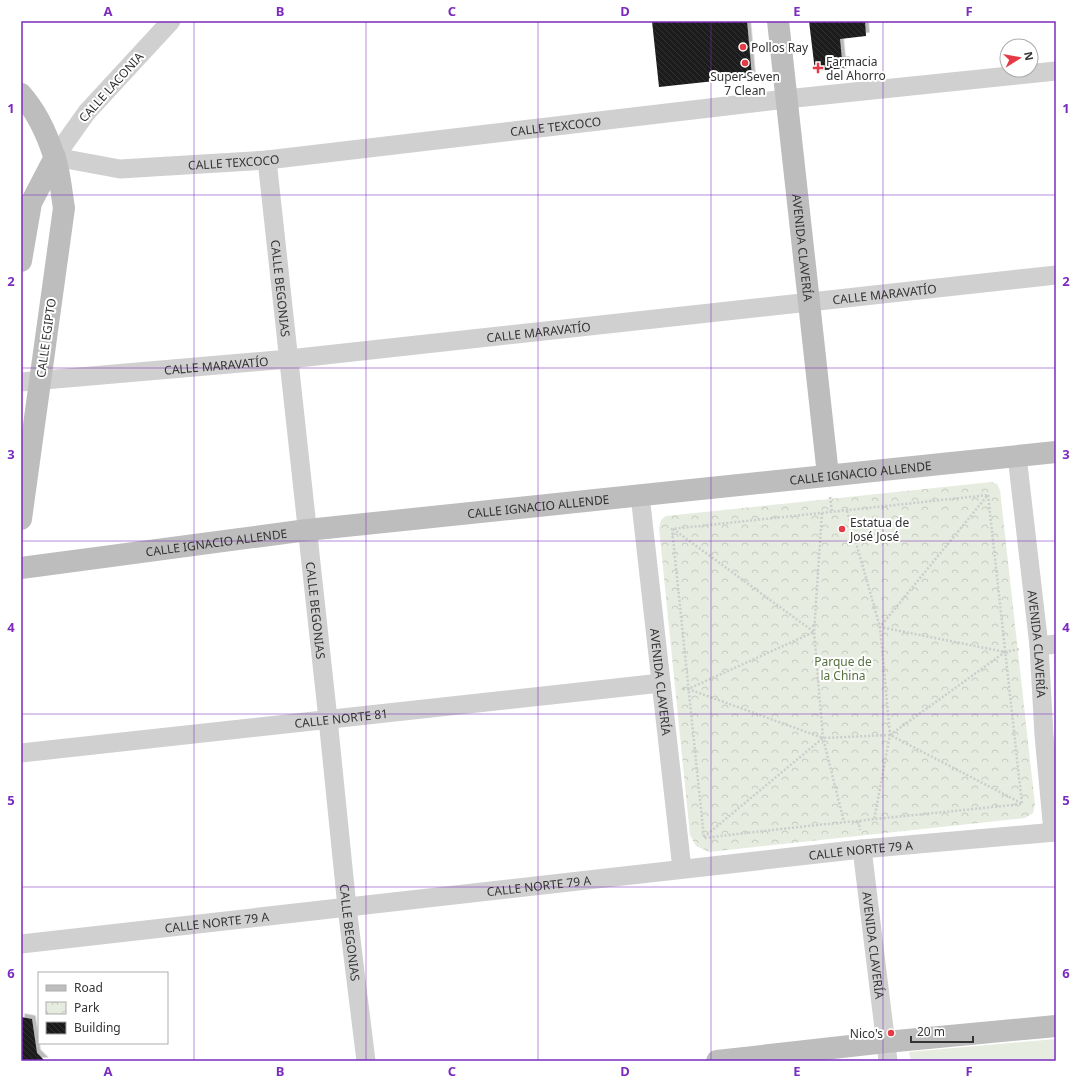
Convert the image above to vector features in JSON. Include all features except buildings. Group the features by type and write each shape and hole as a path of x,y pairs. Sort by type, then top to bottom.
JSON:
{"street":[{"name":"CALLE LACONIA","path":"55,157 87,112 171,21"},
{"name":"AVENIDA CLAVERÍA","path":"778,21 828,475"},
{"name":"CALLE TEXCOCO","path":"55,157 120,169 267,160 786,99 1056,71"},
{"name":"CALLE EGIPTO","path":"21,94 30,103 55,157 64,208 31,382 21,519"},
{"path":"21,261 31,203 55,157"},
{"name":"CALLE BEGONIAS","path":"267,160 347,907 366,1061"},
{"name":"CALLE MARAVATÍO","path":"31,382 289,359 1056,275"},
{"name":"CALLE IGNACIO ALLENDE","path":"21,568 307,530 1056,452"},
{"name":"AVENIDA CLAVERÍA","path":"1017,456 1047,645 1044,735 1055,832"},
{"name":"AVENIDA CLAVERÍA","path":"640,495 682,869"},
{"name":"CALLE NORTE 81","path":"21,753 661,683"},
{"name":"CALLE NORTE 79 A","path":"21,944 862,849 1055,832"},
{"name":"AVENIDA CLAVERÍA","path":"862,849 887,1051"},
{"path":"717,1061 887,1051 1056,1026"}],"path":[{"path":"672,529 988,495"},
{"path":"880,627 988,495"},
{"path":"988,495 1022,804"},
{"path":"847,511 880,627 890,735 874,820"},
{"path":"822,513 814,632 823,738 844,822"},
{"path":"672,529 814,632"},
{"path":"672,529 704,838"},
{"path":"880,627 1005,652"},
{"path":"688,689 814,632"},
{"path":"890,735 1005,652"},
{"path":"688,689 823,738 890,735 1022,804"},
{"path":"704,838 823,738"},
{"path":"704,838 1022,804"}],"green space":[{"name":"Parque de la China","path":"992,482 997,484 1000,490 1035,805 1033,813 1025,818 709,852 696,846 690,835 659,528 661,520 666,516"},
{"path":"1056,1039 1056,1061 911,1061 909,1052"}],"place":[{"name":"Pollos Ray","path":"743,47"},
{"name":"Super Seven 7 Clean","path":"745,63"},
{"name":"Farmacia del Ahorro","path":"818,68"},
{"name":"Estatua de José José","path":"842,529"},
{"name":"Nico's","path":"891,1033"}]}
